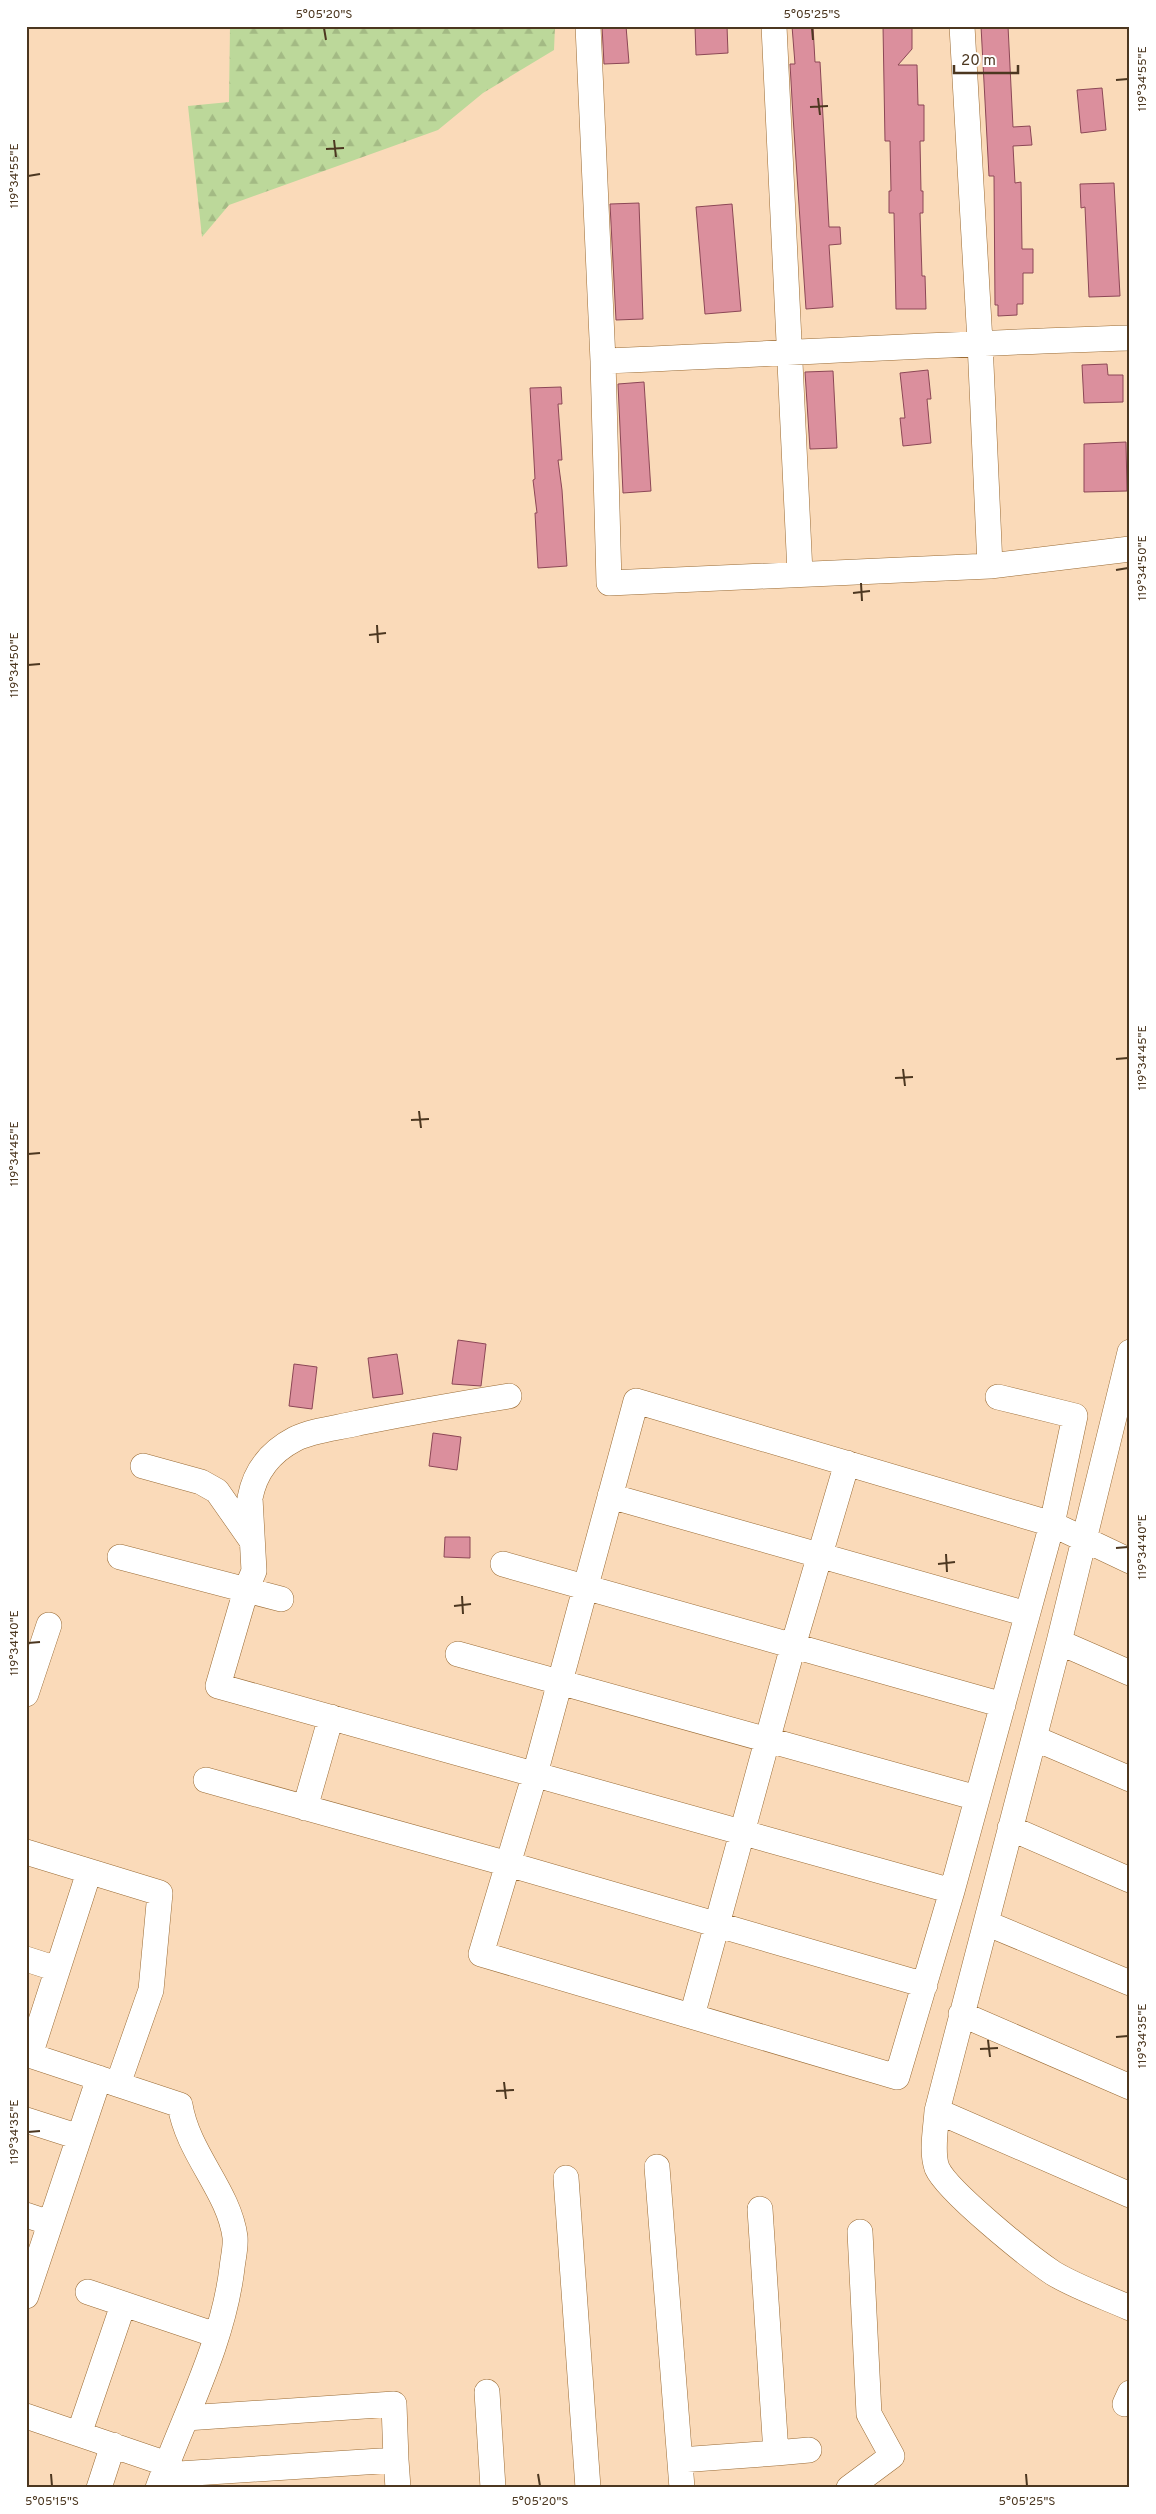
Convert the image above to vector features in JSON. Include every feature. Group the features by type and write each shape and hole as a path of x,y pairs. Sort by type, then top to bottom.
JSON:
{"street":[{"path":"588,26 603,361 610,583 990,566 1130,549"},
{"path":"774,26 800,573"},
{"path":"962,26 980,342 990,566"},
{"path":"603,361 791,354 980,342 1130,338"},
{"path":"1130,1352 1121,1428 1084,1541 937,2110 936,2164 951,2188 1010,2239 1054,2273 1130,2308"},
{"path":"509,1396 426,1409 296,1439 271,1455 258,1472 250,1498 254,1571 246,1590 218,1686 952,1891"},
{"path":"998,1397 1076,1416 1052,1524 978,1798 897,2077 481,1954 560,1682 636,1401 1052,1524 1084,1541 1130,1561"},
{"path":"692,2016 793,1646 847,1463"},
{"path":"143,1466 200,1482 218,1490 253,1542"},
{"path":"610,1496 1027,1614"},
{"path":"120,1557 281,1599"},
{"path":"503,1564 1003,1705"},
{"path":"26,1694 49,1625"},
{"path":"1059,1642 1130,1673"},
{"path":"458,1654 978,1798"},
{"path":"305,1808 331,1717"},
{"path":"1034,1738 1130,1779"},
{"path":"206,1780 508,1864 925,1985"},
{"path":"1010,1828 1130,1880"},
{"path":"26,1852 160,1893 151,1990 109,2081 79,2137 26,2296"},
{"path":"88,1872 28,2054 180,2105 191,2143 227,2208 236,2238 229,2294 186,2418 163,2476"},
{"path":"986,1923 1130,1983"},
{"path":"26,1958 57,1969"},
{"path":"961,2014 1130,2087"},
{"path":"937,2110 1130,2195"},
{"path":"26,2120 79,2137"},
{"path":"657,2168 682,2488"},
{"path":"566,2178 588,2488"},
{"path":"760,2209 776,2453"},
{"path":"26,2215 50,2223"},
{"path":"849,2488 892,2456 870,2414 860,2232"},
{"path":"88,2292 216,2335"},
{"path":"79,2434 123,2305"},
{"path":"487,2392 493,2488"},
{"path":"186,2418 394,2404 398,2488"},
{"path":"26,2416 113,2446 163,2476 396,2460"},
{"path":"99,2488 113,2446"},
{"path":"680,2460 809,2450"}],"green space":[{"path":"230,26 555,26 554,50 483,93 438,130 229,205 202,237 188,106 229,102"}],"building":[{"path":"602,26 626,26 629,63 604,64"},
{"path":"695,26 727,26 728,53 696,55"},
{"path":"792,26 813,26 815,62 820,62 829,227 840,227 841,244 829,245 833,307 806,309 790,64 795,64"},
{"path":"883,26 912,26 912,49 898,65 917,65 918,105 924,105 924,141 920,141 923,213 920,213 922,276 925,276 926,309 896,309 894,213 889,213 889,191 891,191 890,141 885,141"},
{"path":"981,26 1008,26 1013,127 1030,126 1032,145 1013,146 1015,183 1021,182 1022,249 1033,249 1033,273 1023,273 1023,304 1017,304 1017,315 998,316 998,305 995,305 994,176 989,176"},
{"path":"1102,88 1106,130 1081,133 1077,90"},
{"path":"1114,183 1120,296 1089,297 1085,207 1081,208 1080,184"},
{"path":"639,203 643,319 616,320 610,204"},
{"path":"732,204 741,311 705,314 696,207"},
{"path":"1107,364 1108,375 1123,375 1123,402 1084,403 1082,365"},
{"path":"928,370 931,399 927,399 931,443 903,446 900,418 905,418 900,373"},
{"path":"833,371 837,448 810,449 805,372"},
{"path":"644,382 651,491 623,493 618,384"},
{"path":"561,387 562,404 558,404 562,460 558,460 567,566 538,568 530,388"},
{"path":"1126,442 1127,491 1084,492 1084,444"},
{"path":"458,1340 486,1344 481,1386 452,1384"},
{"path":"397,1354 403,1394 373,1398 368,1358"},
{"path":"294,1364 317,1367 312,1409 289,1406"},
{"path":"433,1433 461,1437 457,1470 429,1466"},
{"path":"445,1537 470,1537 470,1558 444,1557"}]}
